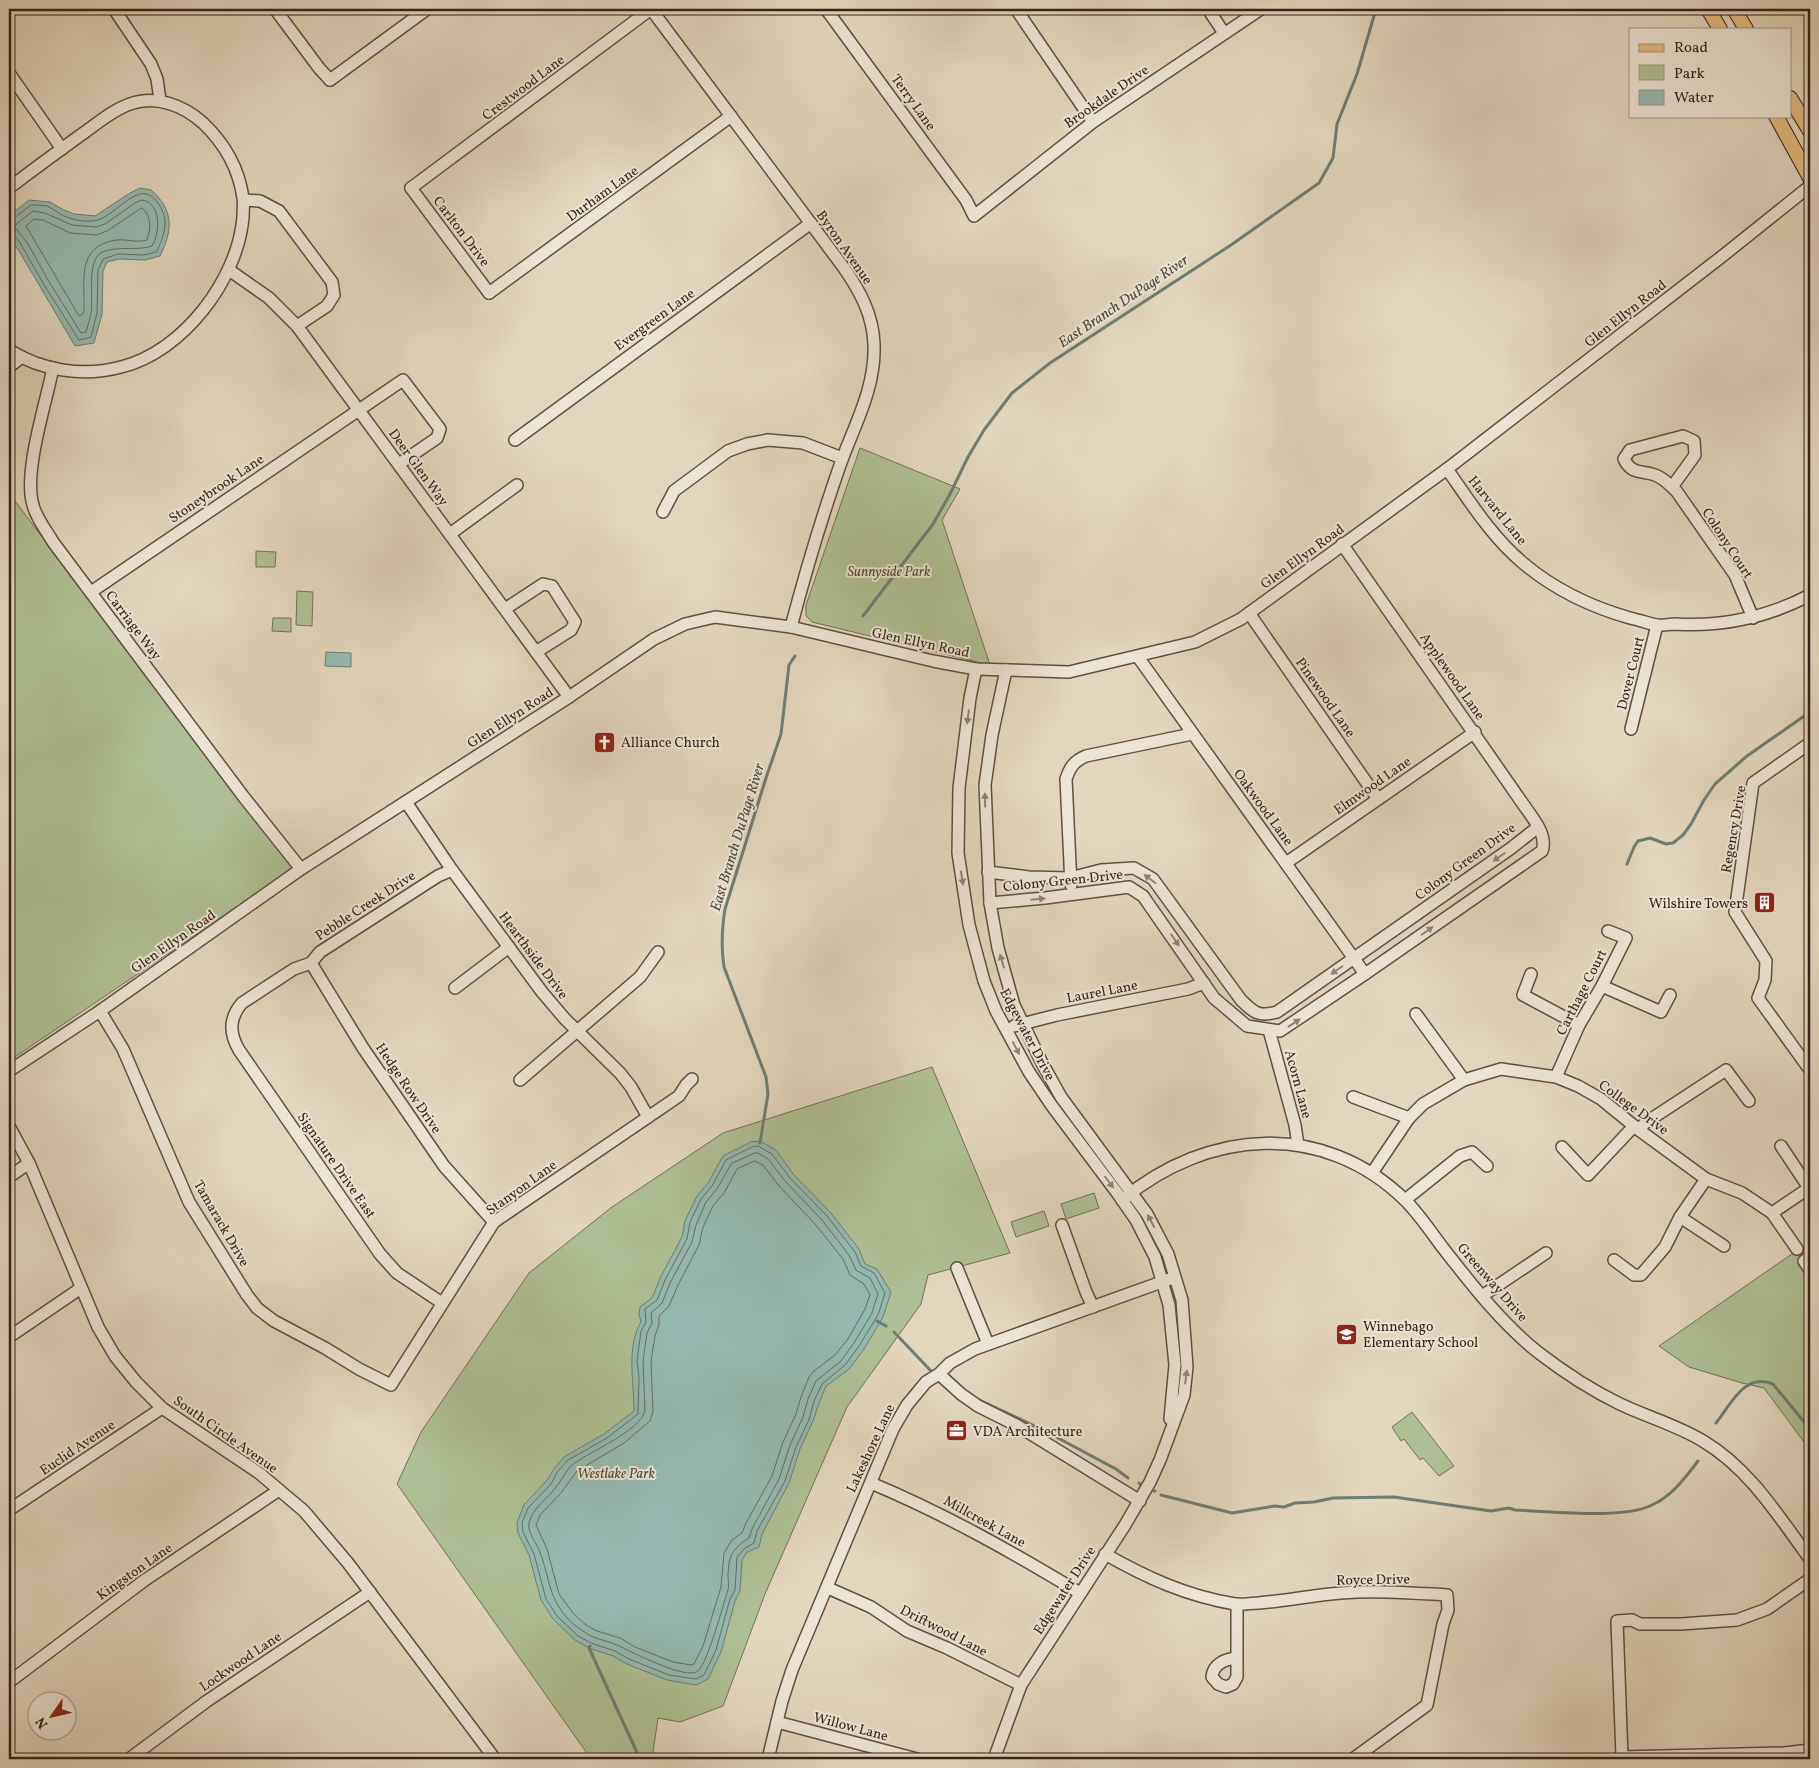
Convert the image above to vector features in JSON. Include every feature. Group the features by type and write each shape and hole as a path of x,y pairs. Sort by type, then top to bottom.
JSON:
{"main road":[{"path":"1708,9 1719,28"},
{"path":"1734,9 1745,28"},
{"path":"1792,101 1810,131"},
{"path":"1777,118 1810,178"}],"street":[{"path":"114,9 151,64 157,79 160,100"},
{"path":"275,9 330,82 427,9"},
{"name":"Byron Avenue","path":"651,9 856,285 868,310 874,336 874,364 870,387 842,458 813,546 791,627"},
{"name":"Crestwood Lane","path":"409,188 651,9"},
{"name":"Terry Lane","path":"826,9 966,200 974,216"},
{"path":"1016,9 1093,122"},
{"path":"1208,9 1224,33"},
{"name":"Brookdale Drive","path":"974,216 1093,122 1261,9"},
{"path":"9,73 62,149"},
{"path":"9,188 121,108 131,103 160,100 185,109 207,127 233,163 244,200 242,234 229,270 210,301 192,323 168,344 144,358 123,367 98,372 54,368 22,357 9,350"},
{"name":"Durham Lane","path":"489,296 731,116"},
{"name":"Glen Ellyn Road","path":"9,1071 100,1011 301,869 569,697 654,639 685,624 715,617 791,627 933,661 976,668 1006,670 1069,672 1195,642 1249,613 1447,469 1810,186"},
{"name":"Carlton Drive","path":"409,188 489,296"},
{"path":"244,200 260,202 279,211 332,282 334,296 327,306 297,326"},
{"name":"Evergreen Lane","path":"515,440 811,223"},
{"name":"Deer Glen Way","path":"229,270 269,298 297,326 569,697"},
{"path":"9,367 22,357"},
{"name":"Carriage Way","path":"54,368 31,464 32,504 45,529 91,592 243,796 301,869"},
{"name":"Stoneybrook Lane","path":"91,592 403,380 440,429 437,438 399,464"},
{"name":"Colony Court","path":"1672,487 1695,455 1694,441 1683,436 1630,450 1624,459 1628,467 1639,472 1656,475 1672,487 1734,574 1753,618"},
{"path":"663,512 674,491 728,451 747,444 768,440 803,443 842,458"},
{"name":"Harvard Lane","path":"1447,469 1500,541 1523,563 1551,584 1594,606 1658,625 1707,625 1753,618 1792,604 1810,595"},
{"path":"450,534 517,485"},
{"name":"Applewood Lane","path":"1342,544 1475,732 1538,827"},
{"path":"505,609 543,584 552,586 575,622 572,630 536,652"},
{"name":"Pinewood Lane","path":"1249,613 1378,799"},
{"name":"Dover Court","path":"1631,729 1658,625"},
{"name":"Oakwood Lane","path":"1138,657 1365,974"},
{"name":"Edgewater Drive","path":"976,668 970,698 959,788 958,853 969,925 981,971 996,1010 1029,1072 1136,1220 1155,1257 1169,1305 1175,1365 1168,1440"},
{"name":"Edgewater Drive","path":"994,1759 1021,1685 1140,1500 1153,1475 1184,1395 1187,1367 1182,1300 1168,1254 1147,1214 1132,1192 1060,1097 1014,1005 998,948 990,903 984,784 1006,670"},
{"name":"Elmwood Lane","path":"1286,863 1475,732"},
{"path":"1072,894 1066,779 1070,768 1076,761 1086,756 1192,734"},
{"name":"Regency Drive","path":"1810,743 1753,784 1735,912 1766,961 1765,980 1758,998 1810,1070"},
{"name":"Hearthside Drive","path":"406,802 452,870 542,992 565,1019 620,1073 631,1087 648,1117"},
{"name":"Colony Green Drive","path":"988,872 1070,878 1101,870 1134,868 1153,879 1241,1000 1251,1010 1264,1016 1277,1012 1510,849 1538,827 1544,844 1542,851 1280,1031 1247,1026 1214,998 1143,896 1129,887 990,903"},
{"name":"Pebble Creek Drive","path":"231,1025 236,1010 242,1003 294,969 311,963 320,952 438,876 452,870"},
{"name":"Carthage Court","path":"1556,1078 1579,1025 1602,986 1626,938 1608,931"},
{"path":"455,988 509,947"},
{"path":"520,1080 640,978 658,952"},
{"name":"Hedge Row Drive","path":"311,963 363,1048 444,1166 494,1222"},
{"path":"1531,974 1523,995 1579,1025"},
{"name":"Laurel Lane","path":"1006,1029 1057,1015 1188,989 1204,983"},
{"path":"1602,986 1661,1012 1670,995"},
{"name":"Tamarack Drive","path":"100,1011 123,1049 189,1202 257,1308 274,1321 325,1348 359,1369 391,1384"},
{"path":"1416,1014 1464,1080"},
{"name":"Signature Drive East","path":"231,1025 234,1042 239,1050 380,1254 398,1273 442,1303"},
{"name":"Acorn Lane","path":"1269,1030 1295,1125 1298,1145"},
{"name":"College Drive","path":"1372,1174 1409,1118 1423,1104 1464,1080 1501,1069 1556,1078 1601,1099 1636,1128 1706,1179 1742,1193 1772,1213 1797,1249"},
{"path":"1562,1147 1588,1175 1636,1128 1726,1070 1749,1102"},
{"name":"Stanyon Lane","path":"391,1384 494,1222 679,1096 692,1079"},
{"path":"1352,1097 1409,1118"},
{"name":"South Circle Avenue","path":"9,1126 29,1163 98,1327 115,1356 136,1382 162,1408 259,1472 304,1511 326,1535 370,1592 494,1759"},
{"name":"Greenway Drive","path":"1122,1200 1176,1164 1217,1149 1255,1143 1298,1145 1335,1154 1364,1168 1405,1200 1482,1296 1523,1339 1572,1378 1622,1405 1703,1441 1725,1456 1750,1479 1810,1559"},
{"path":"1772,1213 1809,1188 1781,1146"},
{"path":"1405,1200 1460,1156 1472,1152 1487,1166"},
{"path":"9,1177 29,1163"},
{"path":"1614,1260 1634,1275 1641,1275 1665,1247 1680,1217 1706,1179"},
{"path":"1680,1217 1724,1246"},
{"path":"1062,1225 1093,1307"},
{"path":"1482,1296 1546,1253"},
{"path":"957,1268 988,1344"},
{"name":"Lakeshore Lane","path":"768,1759 792,1670 828,1588 867,1489 899,1417 926,1382 939,1374 950,1362 988,1344 1175,1277"},
{"path":"9,1337 82,1288"},
{"path":"939,1374 961,1394 978,1406 1018,1426 1140,1500"},
{"name":"Euclid Avenue","path":"9,1510 162,1408"},
{"name":"Millcreek Lane","path":"871,1483 947,1517 996,1543 1080,1593"},
{"name":"Kingston Lane","path":"9,1682 145,1580 279,1490"},
{"name":"Royce Drive","path":"1105,1554 1164,1585 1192,1594 1237,1604 1378,1591 1447,1595 1448,1610 1442,1624 1428,1705 1353,1759"},
{"path":"1810,1580 1767,1609 1737,1620 1706,1624 1640,1624 1632,1620 1617,1621 1622,1757 1765,1754 1810,1750"},
{"name":"Driftwood Lane","path":"828,1588 871,1607 907,1631 948,1648 1021,1685"},
{"name":"Lockwood Lane","path":"129,1759 208,1701 370,1592"},
{"path":"1237,1604 1237,1658"},
{"name":"Willow Lane","path":"777,1722 917,1759"}],"green space":[{"name":"Sunnyside Park","path":"860,448 960,489 942,520 990,665 812,622 806,616 806,605"},
{"path":"9,493 293,869 9,1061"},
{"path":"256,551 276,552 275,567 256,567"},
{"path":"297,591 313,592 312,626 296,625"},
{"path":"273,618 291,618 291,632 272,631"},
{"name":"Westlake Park","path":"932,1067 1010,1253 928,1275 921,1304 847,1407 765,1594 723,1706 680,1722 658,1718 652,1759 591,1759 397,1484 421,1432 529,1273 612,1207 723,1133"},
{"path":"1094,1193 1099,1208 1066,1219 1061,1204"},
{"path":"1044,1211 1049,1226 1016,1237 1011,1222"},
{"path":"1802,1247 1810,1260 1810,1450 1764,1388 1689,1367 1659,1346"},
{"path":"1412,1412 1454,1466 1439,1476 1423,1458 1420,1460 1404,1439 1401,1441 1392,1427"}],"water":[{"path":"140,188 151,190 164,205 169,221 169,229 164,247 160,256 145,260 119,259 107,262 103,271 102,314 94,343 75,346 9,237 9,216 29,200 50,202 74,214 95,216"},
{"path":"326,652 351,653 351,667 325,666"},
{"path":"760,1141 776,1150 794,1175 831,1213 859,1249 865,1264 877,1269 891,1292 883,1317 864,1349 849,1369 826,1386 800,1449 789,1483 762,1534 759,1547 747,1552 742,1560 740,1591 735,1601 721,1652 708,1679 696,1685 667,1680 627,1664 613,1656 589,1648 575,1640 553,1619 541,1600 529,1555 518,1533 517,1523 524,1505 547,1480 564,1457 604,1434 634,1411 632,1354 636,1332 641,1322 640,1307 652,1298 661,1276 682,1237 685,1221 697,1196 708,1183 723,1156 751,1142"}],"waterway":[{"name":"East Branch DuPage River","path":"863,616 933,524 984,430 1012,393 1050,363 1231,245 1319,183 1333,158 1337,124 1357,74 1376,9"},
{"name":"East Branch DuPage River","path":"760,1143 768,1094 766,1077 724,967 722,953 723,931 725,909 781,734 789,665 795,656"},
{"path":"1627,864 1638,841 1650,838 1666,844 1673,843 1683,835 1715,784 1747,756 1810,712"},
{"path":"877,1321 886,1326"},
{"path":"894,1332 931,1371"},
{"path":"1716,1423 1740,1392 1754,1382 1763,1381 1773,1384 1810,1429"},
{"path":"973,1397 1043,1430 1116,1469 1128,1478"},
{"path":"1161,1495 1232,1513 1275,1506 1284,1507 1295,1503 1333,1498 1394,1497 1491,1511 1509,1508 1566,1513 1623,1512 1639,1510 1666,1497 1678,1486 1698,1461"},
{"path":"590,1646 589,1648 640,1759"}],"place":[{"name":"Alliance Church","path":"605,742"},
{"name":"Wilshire Towers","path":"1764,903"},
{"name":"Winnebago Elementary School","path":"1347,1334"},
{"name":"VDA Architecture","path":"957,1431"}]}
